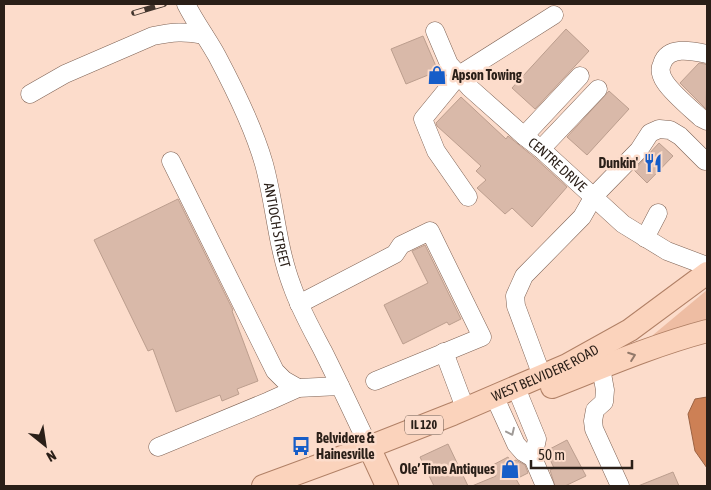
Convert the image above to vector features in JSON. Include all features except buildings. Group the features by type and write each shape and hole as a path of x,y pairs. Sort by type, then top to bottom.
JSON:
{"main road":[{"name":"WEST BELVIDERE ROAD","path":"369,448 567,366 630,330 707,273"},
{"path":"459,411 551,387 707,331"},
{"path":"369,448 387,486"},
{"name":"IL 120","path":"263,486 369,448"}],"street":[{"name":"ANTIOCH STREET","path":"186,4 217,56 236,93 252,131 264,162 283,256 292,287 369,448"},
{"path":"468,198 436,151 423,119 459,75 554,15"},
{"name":"CENTRE DRIVE","path":"435,31 449,64 470,88 594,196 623,224 667,251 707,266"},
{"path":"30,94 65,74 153,36 185,32 204,35"},
{"path":"704,120 670,88 661,76 660,69 662,61 668,55 675,52 686,50 707,54"},
{"path":"524,136 580,76"},
{"path":"541,149 598,89"},
{"path":"542,376 516,306 515,296 524,276 582,217 594,196 639,150 650,133 659,129 670,130 680,136 705,161"},
{"path":"171,161 275,371 284,380 298,388"},
{"path":"644,238 658,213"},
{"path":"299,304 395,254 401,245 430,232 482,337 375,381"},
{"path":"444,352 459,411"},
{"path":"601,368 605,390 604,402 595,410 594,429 620,486"},
{"path":"158,447 298,388 340,386"},
{"path":"519,395 537,439 533,458"},
{"path":"496,400 516,444 533,458 545,486"}],"shaded area":[{"path":"707,290 707,324 654,337 653,335"},
{"path":"707,397 707,468 695,451 688,414 695,399"}],"railway":[{"path":"134,13 164,4"}],"place":[{"name":"Apson Towing","path":"437,75"},
{"name":"Dunkin'","path":"653,163"},
{"name":"Belvidere & Hainesville","path":"301,446"},
{"name":"Ole’ Time Antiques","path":"510,469"}]}
